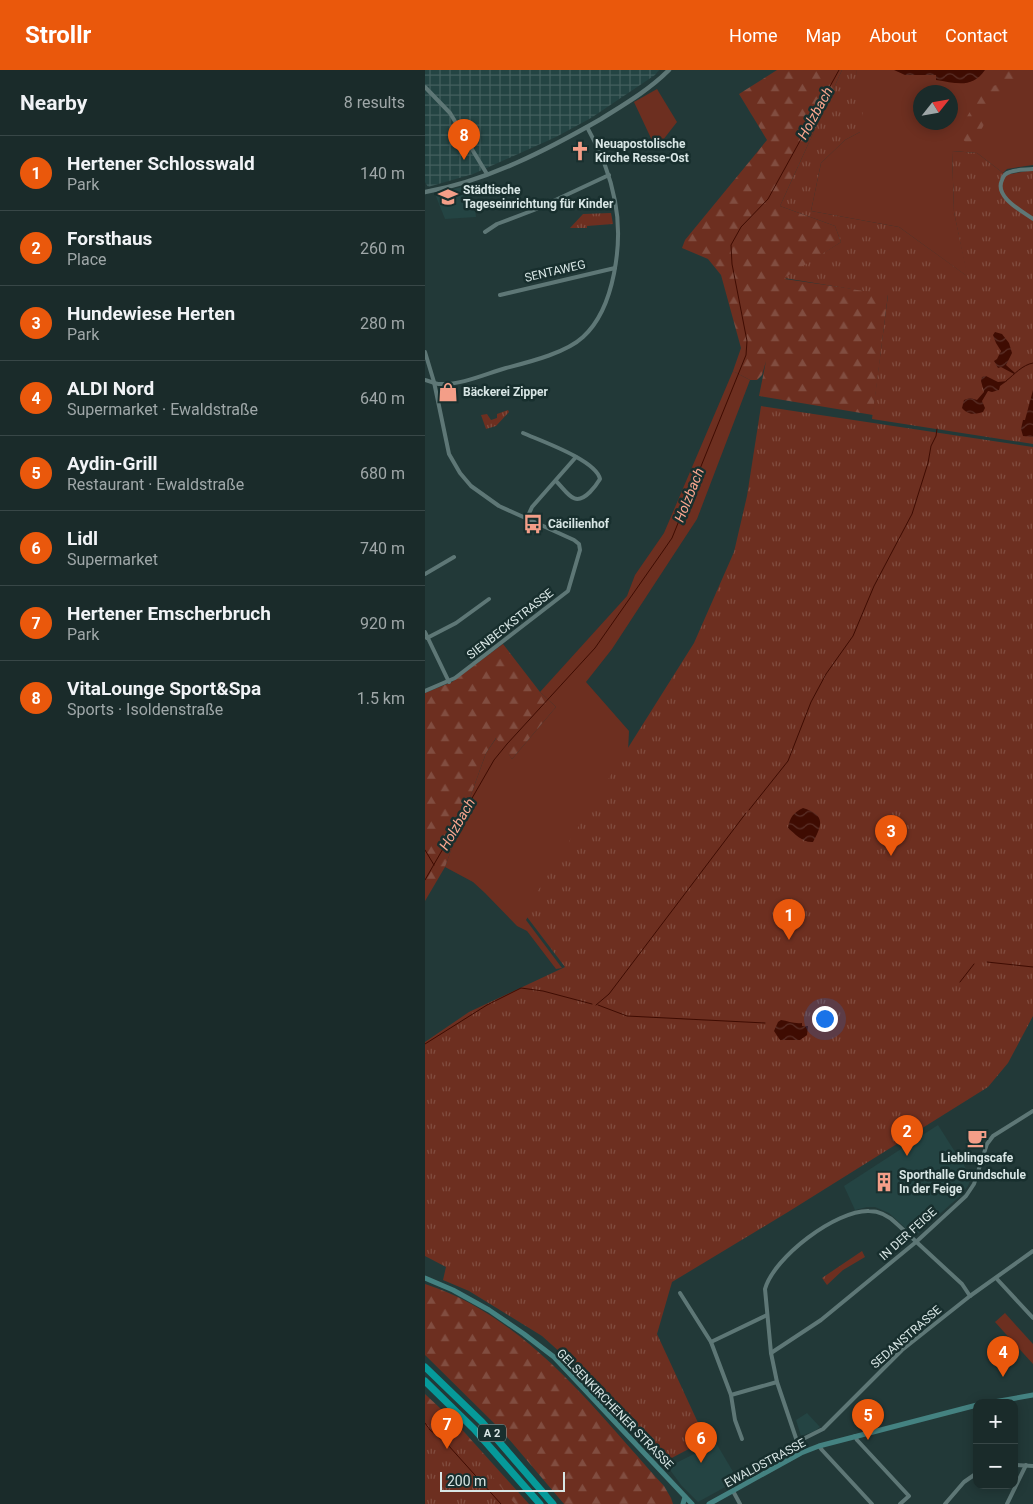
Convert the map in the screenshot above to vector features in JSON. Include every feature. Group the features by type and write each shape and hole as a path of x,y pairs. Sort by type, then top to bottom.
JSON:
{"highway":[{"name":"A 2","path":"425,1366 482,1422 553,1504"},
{"name":"A 2","path":"425,1381 480,1435 540,1504"}],"main road":[{"name":"GELSENKIRCHENER STRASSE","path":"425,1278 453,1290 489,1310 554,1358 692,1504"},
{"path":"1010,1399 1033,1395"},
{"name":"EWALDSTRASSE","path":"709,1504 801,1453 819,1446 973,1406"},
{"path":"683,1504 685,1497"}],"street":[{"path":"425,192 487,174 556,143 587,127 649,88 669,70"},
{"path":"425,87 455,120 487,174"},
{"path":"425,380 438,384 467,380 521,365 567,347 582,338 595,325 604,308 615,268 617,212 609,175 587,127"},
{"path":"1033,169 1008,173 1000,185 1009,202 1033,220"},
{"path":"485,232 497,224 534,210 609,175"},
{"name":"SENTAWEG","path":"500,295 615,268"},
{"path":"425,352 434,382 449,454 460,473 483,496 499,506 527,518 532,507 576,457"},
{"path":"523,433 585,462 599,474 600,479 584,498 579,500 574,499 556,481"},
{"name":"SIENBECKSTRASSE","path":"425,690 449,682 568,591 580,550 579,544 575,540 527,518"},
{"path":"425,574 454,556"},
{"path":"427,638 456,623 489,599"},
{"path":"425,632 449,682"},
{"name":"IN DER FEIGE","path":"771,1353 821,1320 916,1242 971,1190 987,1144 993,1136 1033,1111"},
{"path":"801,1453 777,1382 771,1353 765,1289 767,1281 774,1270 803,1242 834,1222 859,1212 878,1212 892,1219 962,1284 970,1296"},
{"name":"SEDANSTRASSE","path":"797,1442 823,1429 902,1350 970,1296 1033,1251"},
{"path":"996,1278 1033,1318"},
{"path":"680,1294 711,1342 731,1395 735,1420 742,1439"},
{"path":"711,1342 767,1315"},
{"path":"731,1395 777,1382"},
{"path":"855,1436 909,1496 900,1504"},
{"path":"819,1446 871,1504"},
{"path":"1018,1465 1033,1466"},
{"path":"1007,1504 1025,1465"},
{"path":"945,1504 973,1476"},
{"path":"733,1491 740,1504"}],"shaded area":[{"path":"425,70 659,70 655,75 591,118 556,137 473,174 428,187 425,182"},
{"path":"469,185 470,208 475,208 476,217 445,219 435,194"},
{"path":"938,1125 958,1154 971,1178 968,1186 960,1196 916,1235 913,1235 889,1213 875,1207 855,1210 844,1186"},
{"path":"807,1413 820,1427 801,1436 796,1420"},
{"path":"716,1443 738,1480 698,1502 681,1485 668,1467"}],"green space":[{"path":"777,70 842,70 780,206 835,226 841,242 785,279 888,294 873,415 759,396 766,361 762,375 757,380 750,380 733,371 741,348 721,275 708,259 682,248 685,240 767,140 739,94"},
{"path":"842,70 856,70 863,110 860,132 845,140 821,163 811,211 899,227 967,276 954,212 952,151 977,153 1003,173 1011,174 1033,170 1033,444 872,419 888,295 784,278 841,242 835,226 780,206"},
{"path":"856,70 1033,70 1033,165 1007,169 1003,173 977,153 952,151 954,212 968,277 899,227 811,211 821,163 845,140 860,132"},
{"path":"1003,70 1026,70 1023,78 1006,81 972,148 957,134 983,89 996,85"},
{"path":"657,89 677,122 656,149 634,102"},
{"path":"611,213 613,224 587,226 587,228 570,228 583,214"},
{"path":"733,371 750,380 697,519 612,649 586,682 629,731 628,752 526,920 562,968 556,969 527,931 517,926 473,882 445,867 486,753 497,737 512,759 556,707 540,692 627,596 635,575 664,533"},
{"path":"761,406 1033,447 1033,1016 1008,1063 988,1087 672,1282 657,1334 706,1440 664,1462 591,1380 542,1336 469,1291 443,1280 446,1267 425,1256 425,1042 469,1012 565,967 524,913 694,643 734,552 747,496"},
{"path":"508,410 509,412 496,426 486,429 481,415 487,414 491,420 497,418 497,414"},
{"path":"503,644 540,692 556,707 512,759 496,738 486,753 445,867 425,901 425,693 452,682"},
{"path":"862,1251 865,1257 843,1270 827,1285 822,1278"},
{"path":"425,1284 462,1299 496,1319 527,1342 585,1397 664,1486 673,1504 564,1504 502,1431 425,1355"},
{"path":"1005,1313 1033,1344 1033,1364 995,1322"},
{"path":"425,1394 457,1424 529,1504 425,1504"},
{"path":"425,1407 478,1459 515,1504 425,1504"}],"water":[{"path":"894,70 985,70 975,80 963,83 936,80 936,75 905,75"},
{"path":"995,332 1002,334 1009,343 1012,353 1006,365 1014,374 1001,367 998,368 994,361 1001,351 993,335"},
{"path":"986,376 998,382 1007,381 1000,386 999,390 988,391 982,401 985,408 983,412 975,414 967,412 962,408 964,400 970,398 977,400 984,392 981,381 982,377"},
{"path":"1033,390 1033,437 1023,436 1021,429"},
{"path":"803,808 815,814 820,821 819,830 813,842 803,840 788,828 793,816"},
{"path":"781,1020 802,1023 802,1026 808,1026 807,1035 800,1040 780,1040 774,1031"}],"waterway":[{"name":"Holzbach","path":"425,880 494,760 595,648 672,538 746,355 747,341 732,264 731,245 741,227 768,199 839,70"},
{"path":"1006,381 1022,368 1033,363"},
{"path":"749,810 788,761 811,702 826,674 853,636 874,586 912,514 937,429"},
{"path":"596,1005 609,994 746,813"},
{"path":"425,850 434,865"},
{"path":"987,962 1033,967"},
{"path":"960,982 974,964"},
{"path":"425,1044 487,1005 521,988 543,991 592,1004"},
{"path":"598,1005 627,1016 765,1023"},
{"path":"425,1423 430,1430 448,1445 501,1504"}],"place":[{"name":"Neuapostolische Kirche Resse-Ost","path":"580,151"},
{"name":"VitaLounge Sport&Spa","path":"464,160"},
{"name":"Städtische Tageseinrichtung für Kinder","path":"448,197"},
{"name":"Bäckerei Zipper","path":"448,392"},
{"name":"Cäcilienhof","path":"533,524"},
{"name":"Hundewiese Herten","path":"891,856"},
{"name":"Hertener Schlosswald","path":"789,940"},
{"name":"Lieblingscafe","path":"977,1138"},
{"name":"Forsthaus","path":"907,1156"},
{"name":"Sporthalle Grundschule In der Feige","path":"884,1182"},
{"name":"ALDI Nord","path":"1003,1377"},
{"name":"Aydin-Grill","path":"868,1440"},
{"name":"Hertener Emscherbruch","path":"447,1449"},
{"name":"Lidl","path":"701,1463"}]}
